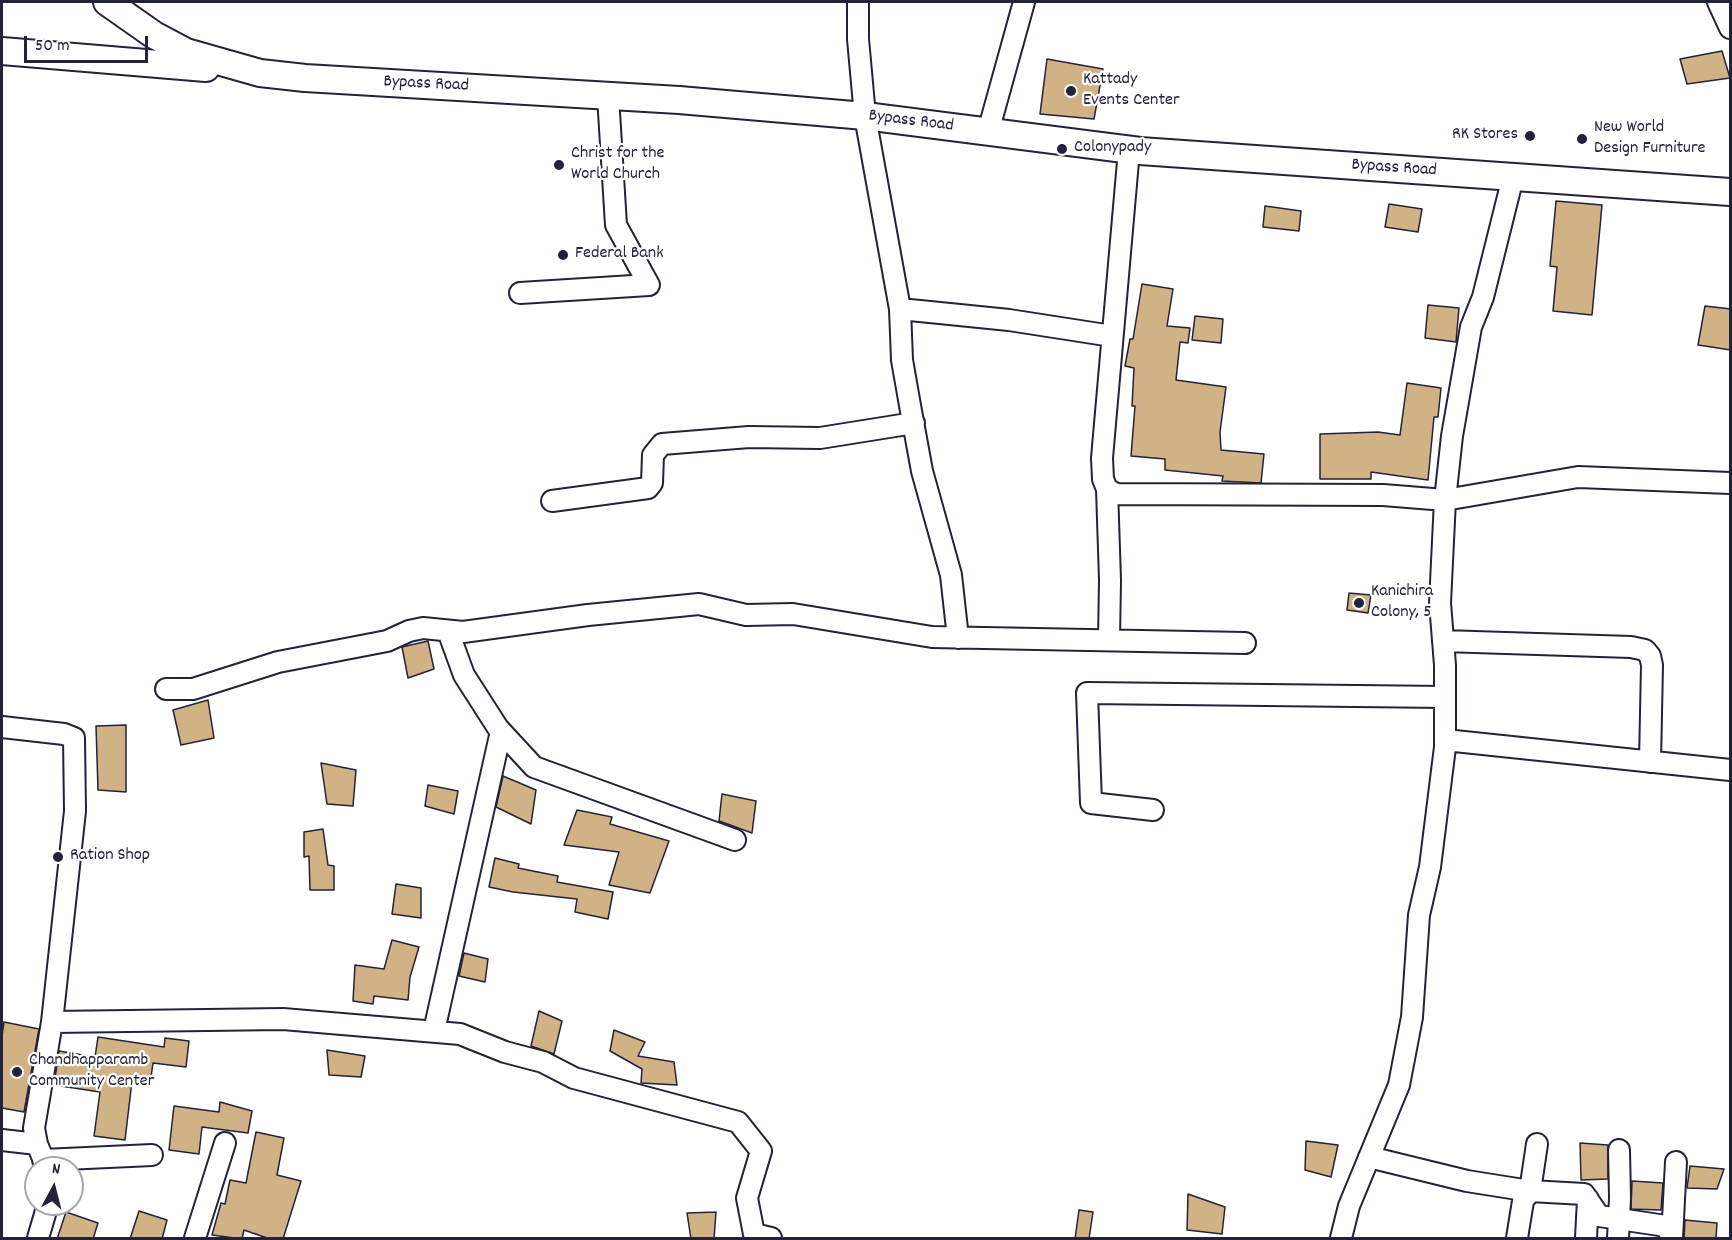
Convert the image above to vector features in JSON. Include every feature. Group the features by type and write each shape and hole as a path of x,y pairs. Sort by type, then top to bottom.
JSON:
{"main road":[{"name":"Bypass Road","path":"107,2 154,35 186,52 260,73 865,116 1128,150 1731,192"},
{"path":"2,51 260,73"}],"street":[{"path":"858,2 858,39 865,116 900,309 902,360 922,471 951,575 958,638"},
{"path":"988,132 1024,2"},
{"path":"1718,2 1731,28"},
{"path":"520,293 649,285 616,225 608,96"},
{"path":"1109,640 1107,489 1103,479 1102,458 1128,150"},
{"path":"1341,1239 1349,1206 1399,1085 1412,1017 1419,915 1430,867 1445,740 1440,603 1445,500 1457,398 1471,327 1483,297 1513,177"},
{"path":"900,309 1009,320 1112,336"},
{"path":"552,501 648,488 652,483 652,455 662,444 749,437 820,438 914,423"},
{"path":"1107,489 1116,494 1383,495 1445,500 1578,477 1731,483"},
{"path":"166,689 193,689 278,662 387,641 409,631 423,628 463,632 588,615 699,604 746,615 793,614 932,637 1245,643"},
{"path":"448,632 464,675 501,731 534,767 735,840"},
{"path":"1443,641 1631,646 1645,650 1652,664 1650,762"},
{"path":"1153,810 1091,803 1087,693 1445,697"},
{"path":"2,727 64,734 74,738 75,810 52,1022 34,1128 42,1156"},
{"path":"434,1031 501,731"},
{"path":"1445,740 1731,770"},
{"path":"52,1022 283,1018 460,1034 505,1052 543,1062 574,1078 738,1122 761,1151 747,1198 754,1234 771,1239"},
{"path":"2,1140 40,1156"},
{"path":"195,1239 225,1143"},
{"path":"1517,1239 1522,1201 1530,1191 1537,1144"},
{"path":"1617,1239 1620,1198 1619,1150"},
{"path":"84,1156 152,1155"},
{"path":"1369,1157 1419,1171 1530,1191 1584,1194 1599,1216 1666,1226 1672,1238"},
{"path":"1672,1238 1676,1162"},
{"path":"1586,1239 1588,1199"},
{"path":"38,1239 45,1216"}],"building":[{"path":"1722,51 1730,78 1687,84 1680,59"},
{"name":"Kattady Events Center","path":"1047,59 1103,69 1094,119 1040,114"},
{"path":"1556,201 1602,205 1592,315 1553,311 1557,267 1550,266"},
{"path":"1389,204 1422,209 1418,232 1385,227"},
{"path":"1265,206 1301,211 1299,231 1263,227"},
{"path":"1142,284 1173,289 1167,326 1190,328 1188,343 1180,342 1176,380 1226,387 1220,432 1221,450 1264,454 1261,483 1222,481 1223,476 1165,470 1165,459 1131,456 1135,406 1132,406 1134,368 1125,366 1130,339 1133,339"},
{"path":"1428,305 1459,308 1456,342 1425,338"},
{"path":"1705,306 1731,309 1731,350 1698,345"},
{"path":"1195,316 1223,319 1221,343 1192,340"},
{"path":"1407,383 1441,388 1438,417 1434,417 1428,480 1371,472 1371,479 1320,479 1320,434 1378,432 1400,435"},
{"name":"Kanichira Colony, 5","path":"1349,593 1371,595 1368,613 1347,610"},
{"path":"428,641 434,669 408,678 402,647"},
{"path":"208,700 214,738 181,745 173,710"},
{"path":"126,725 126,792 98,790 96,726"},
{"path":"321,763 356,770 353,806 327,804"},
{"path":"503,776 536,790 531,824 496,807"},
{"path":"428,785 458,791 454,814 425,806"},
{"path":"722,794 756,801 752,833 719,821"},
{"path":"577,810 612,817 610,824 669,841 650,893 609,885 619,852 564,845"},
{"path":"323,829 328,865 334,866 334,890 310,890 309,856 304,857 304,832"},
{"path":"495,858 519,864 518,868 558,876 557,882 613,892 608,919 575,912 577,899 489,887"},
{"path":"396,884 421,888 421,918 392,914"},
{"path":"392,940 419,947 410,977 408,1000 374,996 373,1004 353,1001 355,965 384,969"},
{"path":"464,953 488,959 485,982 459,976"},
{"path":"539,1011 562,1021 554,1054 531,1046"},
{"name":"Chandhapparamb Community Center","path":"4,1022 39,1029 24,1112 2,1108"},
{"path":"614,1030 645,1042 638,1056 674,1062 677,1085 641,1083 642,1069 610,1051"},
{"path":"98,1037 164,1047 165,1038 189,1041 186,1067 153,1063 150,1084 132,1081 125,1140 94,1136 100,1092 54,1085 59,1051 95,1057"},
{"path":"327,1050 365,1056 361,1077 329,1075"},
{"path":"220,1102 252,1111 248,1133 202,1127 199,1154 169,1150 174,1106 219,1112"},
{"path":"256,1132 284,1138 277,1175 301,1181 283,1239 270,1239 244,1230 242,1239 212,1235 221,1203 225,1204 230,1180 246,1183"},
{"path":"1306,1141 1338,1145 1331,1177 1305,1170"},
{"path":"1580,1143 1608,1145 1608,1179 1581,1180"},
{"path":"1690,1166 1724,1169 1717,1189 1687,1188"},
{"path":"1632,1181 1663,1183 1661,1210 1631,1209"},
{"path":"1188,1194 1225,1207 1222,1234 1187,1230"},
{"path":"1079,1210 1093,1212 1089,1239 1075,1239"},
{"path":"139,1211 167,1220 162,1239 130,1239"},
{"path":"716,1212 714,1239 691,1239 687,1213"},
{"path":"65,1216 78,1216 98,1223 93,1239 57,1239"},
{"path":"1685,1220 1717,1223 1716,1239 1684,1239"}],"place":[{"name":"Kattady Events Center","path":"1071,91"},
{"name":"RK Stores","path":"1530,136"},
{"name":"New World Design Furniture","path":"1582,139"},
{"name":"Colonypady","path":"1062,149"},
{"name":"Christ for the World Church","path":"559,165"},
{"name":"Federal Bank","path":"563,255"},
{"name":"Kanichira Colony, 5","path":"1359,603"},
{"name":"Ration Shop","path":"58,857"},
{"name":"Chandhapparamb Community Center","path":"17,1072"}]}
